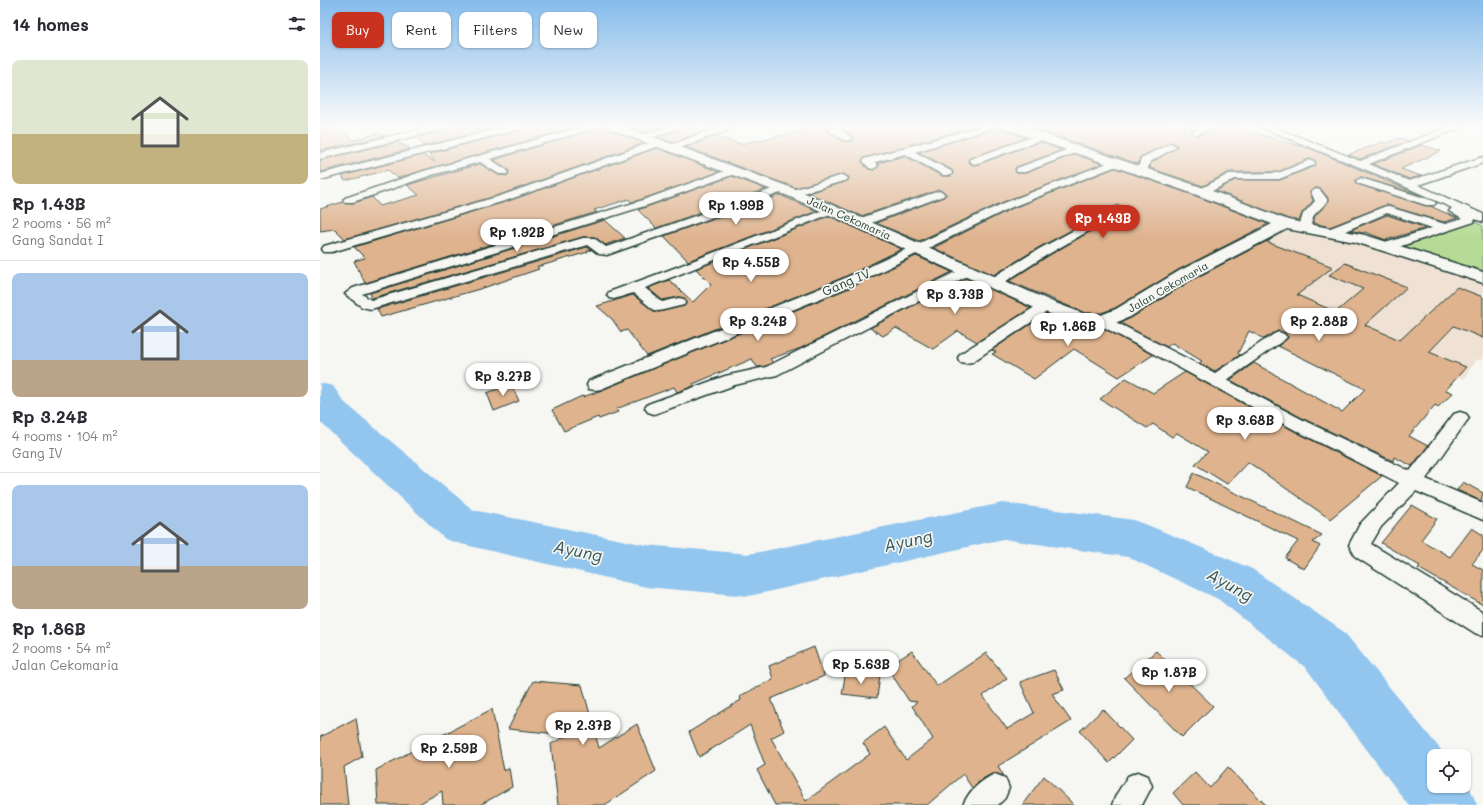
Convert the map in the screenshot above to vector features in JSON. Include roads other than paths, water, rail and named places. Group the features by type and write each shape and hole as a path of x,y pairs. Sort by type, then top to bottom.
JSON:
{"street":[{"path":"320,177 373,164"},
{"path":"348,200 393,183 461,164"},
{"path":"490,164 503,172"},
{"path":"328,249 504,198 609,164"},
{"name":"Jalan Cekomaria","path":"714,164 788,191 1046,306 1082,319 1103,321 1122,313 1185,275 1285,224"},
{"path":"928,164 947,174"},
{"path":"1021,170 1038,164"},
{"name":"Gang IV","path":"595,385 848,282 1008,205 1114,164"},
{"path":"1117,164 1202,192 1285,224 1332,232 1442,264 1483,278"},
{"path":"1142,172 1144,164"},
{"path":"1202,192 1233,176 1279,176 1309,164"},
{"path":"1360,164 1409,184 1483,218"},
{"path":"1409,184 1472,164"},
{"path":"733,171 657,199 352,294 371,305 583,242 590,241 603,251 607,251 788,191 843,178"},
{"path":"1361,182 1423,202 1442,204 1469,218 1468,221 1386,247"},
{"path":"1306,227 1309,214 1321,199 1316,192"},
{"path":"859,222 939,194"},
{"path":"995,282 1043,252 1119,209"},
{"path":"1332,232 1361,218 1388,209 1444,228"},
{"path":"614,295 674,274 831,210"},
{"path":"654,408 731,380 771,371 968,270"},
{"path":"635,287 659,307 678,302"},
{"path":"966,358 1046,306"},
{"path":"1103,321 1300,426 1412,482 1483,512"},
{"path":"1216,380 1279,337"},
{"path":"1460,418 1412,482 1370,527 1361,539 1360,545 1364,551 1483,625"}],"waterway":[{"name":"Ayung","path":"320,395 331,411 461,526 646,566 749,575 1003,521 1134,539 1235,584 1325,650 1446,805"}]}
